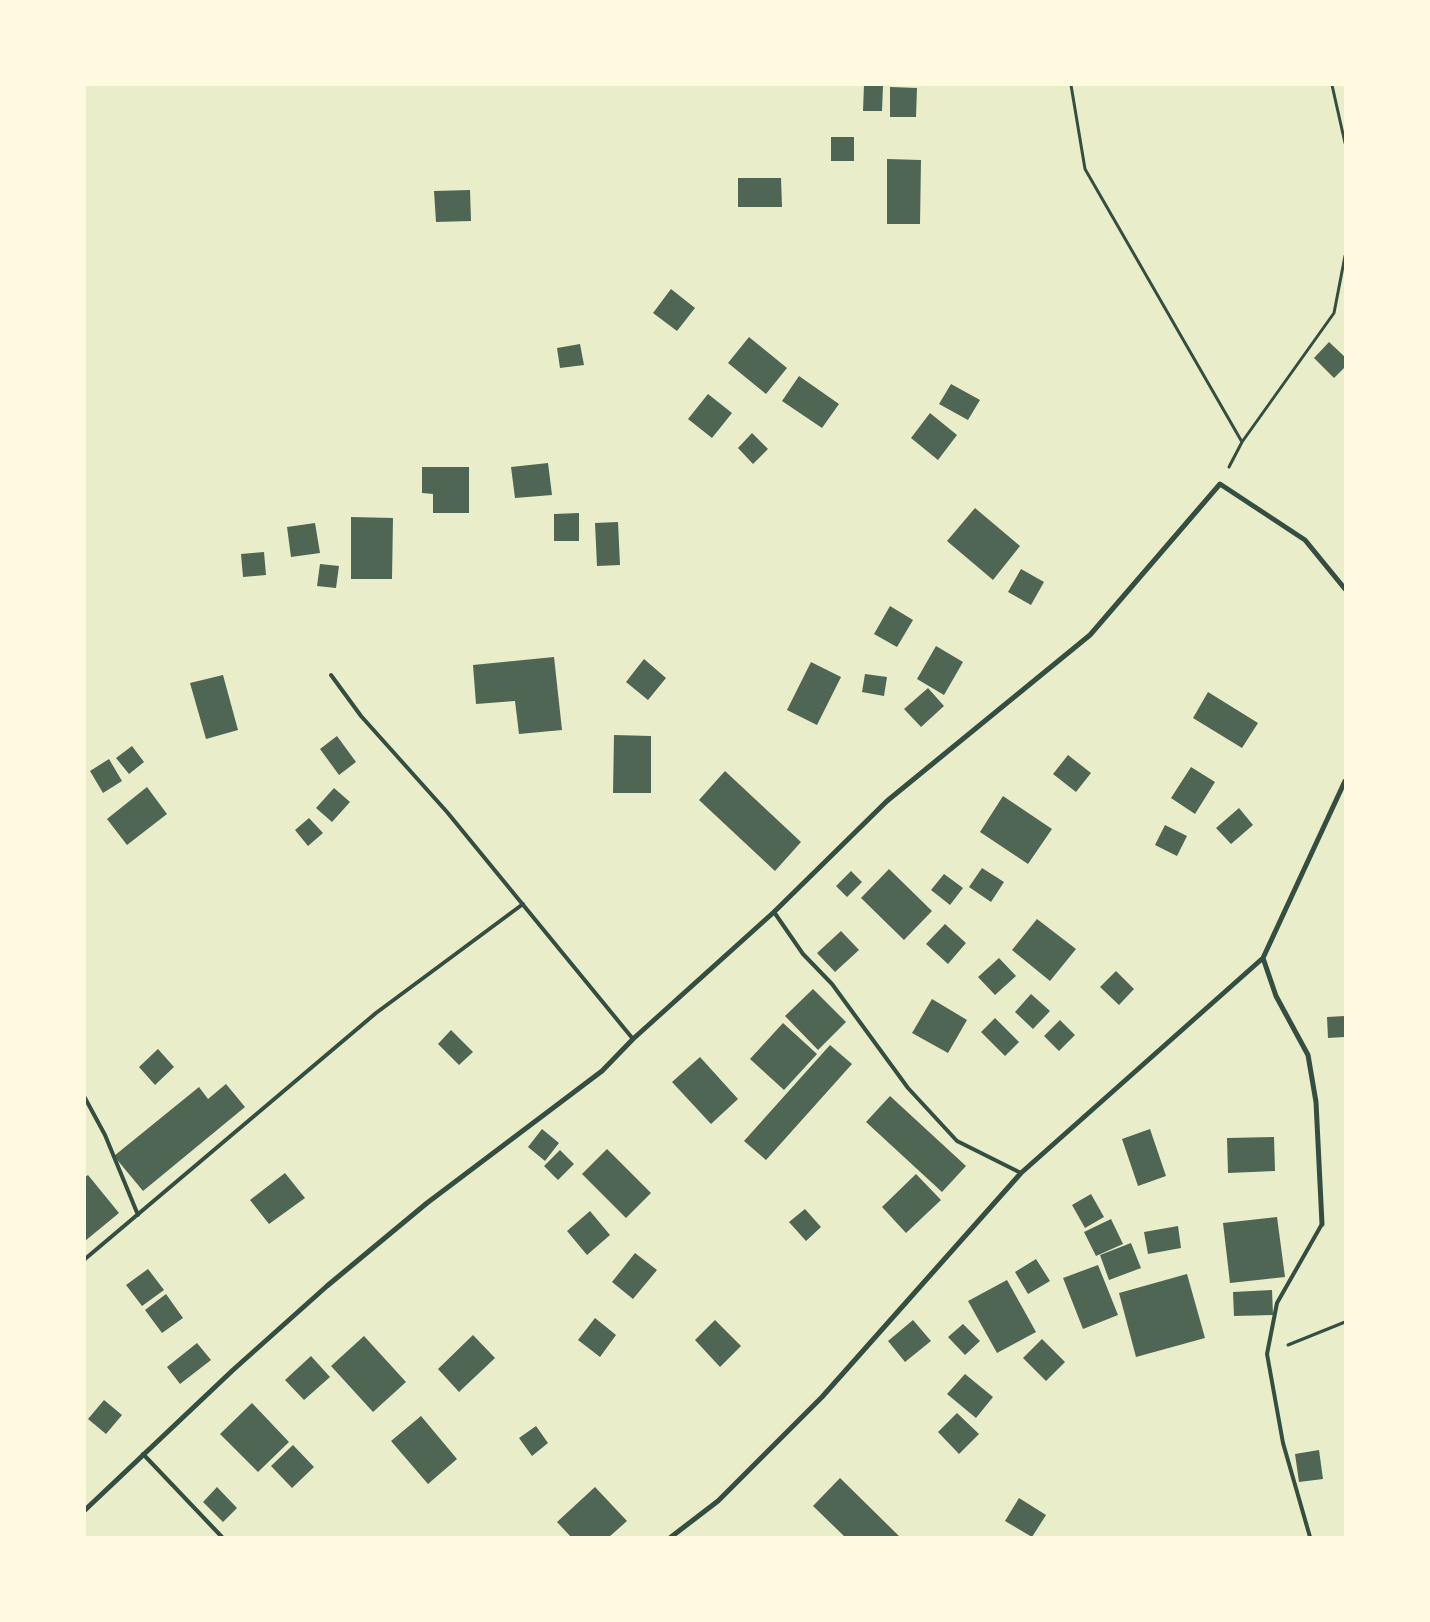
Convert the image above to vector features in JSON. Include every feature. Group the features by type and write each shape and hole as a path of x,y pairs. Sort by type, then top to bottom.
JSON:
{"street":[{"path":"85,1510 142,1454 327,1286 427,1203 602,1071 633,1039 774,912 887,801 1090,634 1220,484 1305,540 1345,589"},
{"path":"671,1537 718,1501 822,1397 1020,1173 1263,958 1345,781"},
{"path":"1263,958 1276,996 1308,1055 1316,1102 1322,1224"}],"lane":[{"path":"331,675 361,716 448,812 633,1039"},
{"path":"85,1258 376,1013 524,904"},
{"path":"774,912 803,954 832,984 908,1088 956,1141 1020,1173"},
{"path":"85,1098 105,1135 138,1215"},
{"path":"1310,1537 1283,1443 1267,1354 1277,1303 1322,1224"},
{"path":"142,1454 222,1537"}],"path":[{"path":"1070,85 1085,169 1242,442"},
{"path":"1332,85 1345,143"},
{"path":"1220,484 1242,442 1334,313 1345,256"},
{"path":"1267,1354 1345,1322"}],"building":[{"path":"864,85 883,85 882,111 863,111"},
{"path":"890,87 917,88 916,117 890,117"},
{"path":"831,137 854,137 854,161 831,161"},
{"path":"887,159 921,160 920,224 887,224"},
{"path":"738,178 781,178 782,207 738,207"},
{"path":"470,190 471,221 436,222 434,191"},
{"path":"671,289 695,308 677,331 653,313"},
{"path":"749,337 787,368 766,394 728,363"},
{"path":"1329,342 1345,357 1345,367 1334,378 1314,358"},
{"path":"580,344 584,365 560,368 557,348"},
{"path":"799,376 839,404 822,428 782,401"},
{"path":"951,384 980,400 968,420 939,404"},
{"path":"708,394 732,413 712,438 688,419"},
{"path":"930,413 957,435 938,460 911,438"},
{"path":"752,433 768,449 753,464 738,448"},
{"path":"548,463 552,495 515,498 511,467"},
{"path":"422,467 469,467 469,513 433,513 433,494 422,493"},
{"path":"975,508 1020,546 993,580 947,541"},
{"path":"579,513 579,541 554,541 554,514"},
{"path":"351,517 393,518 392,579 351,579"},
{"path":"618,522 620,565 597,566 595,523"},
{"path":"315,523 320,553 291,557 287,527"},
{"path":"264,552 266,575 243,577 241,554"},
{"path":"320,564 339,566 336,588 317,586"},
{"path":"1021,569 1044,582 1031,605 1008,592"},
{"path":"890,606 913,620 897,647 874,634"},
{"path":"936,646 963,662 944,695 917,679"},
{"path":"554,657 562,730 519,734 515,701 476,704 473,665"},
{"path":"644,659 666,678 648,700 626,682"},
{"path":"811,662 841,677 817,725 787,710"},
{"path":"865,674 887,677 884,696 862,692"},
{"path":"223,675 238,730 206,739 190,683"},
{"path":"928,688 944,706 921,727 904,709"},
{"path":"1208,692 1258,723 1242,748 1193,718"},
{"path":"614,735 651,736 651,793 613,793"},
{"path":"337,736 356,762 339,775 320,749"},
{"path":"132,746 144,762 129,774 116,758"},
{"path":"1068,755 1091,773 1076,792 1053,774"},
{"path":"109,759 122,781 103,793 90,771"},
{"path":"1191,767 1215,782 1195,814 1171,798"},
{"path":"725,771 801,842 775,871 699,800"},
{"path":"147,787 167,814 127,845 107,819"},
{"path":"334,788 350,802 332,822 316,808"},
{"path":"1003,796 1052,829 1028,864 980,832"},
{"path":"1239,808 1253,825 1231,844 1216,828"},
{"path":"309,818 323,833 308,846 295,830"},
{"path":"1165,825 1187,836 1177,856 1155,845"},
{"path":"982,868 1004,882 991,902 969,887"},
{"path":"889,869 932,911 904,940 861,898"},
{"path":"851,871 862,882 847,897 836,886"},
{"path":"944,874 963,888 950,905 931,890"},
{"path":"1037,919 1076,949 1050,981 1012,950"},
{"path":"945,924 966,943 948,964 926,944"},
{"path":"841,931 859,950 835,972 817,953"},
{"path":"999,958 1016,976 995,995 978,977"},
{"path":"1116,971 1134,989 1119,1005 1100,987"},
{"path":"813,989 846,1022 818,1050 785,1016"},
{"path":"1031,994 1050,1011 1033,1029 1015,1012"},
{"path":"932,999 967,1020 948,1053 912,1033"},
{"path":"1345,1016 1345,1037 1328,1038 1327,1017"},
{"path":"995,1018 1019,1042 1005,1056 981,1032"},
{"path":"1060,1020 1075,1035 1059,1051 1044,1036"},
{"path":"783,1023 817,1054 784,1090 750,1059"},
{"path":"451,1030 473,1052 459,1065 438,1044"},
{"path":"830,1045 852,1064 766,1160 744,1141"},
{"path":"158,1049 174,1067 155,1085 139,1067"},
{"path":"700,1057 738,1099 711,1124 672,1082"},
{"path":"226,1084 245,1107 143,1191 114,1156 199,1087 208,1099"},
{"path":"890,1096 966,1166 942,1192 866,1122"},
{"path":"542,1129 559,1143 545,1161 528,1147"},
{"path":"1150,1129 1166,1176 1138,1186 1122,1139"},
{"path":"1274,1137 1275,1171 1228,1173 1227,1138"},
{"path":"607,1149 651,1193 626,1218 582,1174"},
{"path":"560,1150 574,1164 558,1180 544,1166"},
{"path":"285,1173 305,1198 269,1224 250,1200"},
{"path":"916,1174 941,1200 906,1233 882,1207"},
{"path":"88,1175 119,1213 85,1241 85,1177"},
{"path":"1091,1194 1104,1217 1085,1228 1072,1205"},
{"path":"805,1209 821,1227 806,1241 789,1222"},
{"path":"590,1211 610,1235 587,1255 567,1231"},
{"path":"1277,1217 1285,1277 1230,1283 1223,1223"},
{"path":"1111,1219 1123,1244 1096,1256 1084,1232"},
{"path":"1178,1226 1181,1248 1148,1254 1144,1232"},
{"path":"1131,1243 1141,1268 1109,1280 1100,1255"},
{"path":"635,1253 657,1270 633,1299 612,1282"},
{"path":"1036,1259 1050,1281 1028,1294 1015,1272"},
{"path":"1098,1265 1118,1315 1083,1329 1063,1278"},
{"path":"148,1269 164,1290 142,1306 126,1285"},
{"path":"1187,1274 1205,1338 1136,1357 1119,1293"},
{"path":"1007,1280 1036,1332 997,1353 968,1301"},
{"path":"1272,1290 1273,1315 1234,1316 1233,1292"},
{"path":"166,1294 183,1318 162,1333 145,1310"},
{"path":"595,1318 616,1335 600,1357 578,1340"},
{"path":"715,1320 741,1346 720,1367 695,1340"},
{"path":"913,1320 931,1341 905,1362 888,1341"},
{"path":"963,1324 980,1341 965,1355 948,1337"},
{"path":"473,1335 495,1358 459,1392 438,1369"},
{"path":"364,1336 406,1382 373,1412 331,1366"},
{"path":"1042,1339 1065,1362 1046,1381 1023,1358"},
{"path":"197,1343 211,1360 180,1384 167,1367"},
{"path":"311,1356 330,1377 304,1400 285,1380"},
{"path":"965,1374 993,1397 976,1418 947,1394"},
{"path":"104,1400 122,1415 106,1434 88,1419"},
{"path":"252,1403 289,1442 258,1472 220,1434"},
{"path":"957,1413 979,1434 959,1454 938,1432"},
{"path":"421,1416 457,1459 428,1484 391,1441"},
{"path":"536,1426 548,1443 532,1456 519,1438"},
{"path":"293,1445 314,1467 292,1488 271,1466"},
{"path":"1319,1450 1323,1479 1299,1482 1295,1454"},
{"path":"840,1478 900,1537 845,1537 813,1506"},
{"path":"217,1487 237,1508 223,1522 203,1502"},
{"path":"595,1487 627,1521 609,1537 571,1537 557,1522"},
{"path":"1019,1498 1046,1515 1032,1537 1005,1521"}]}
